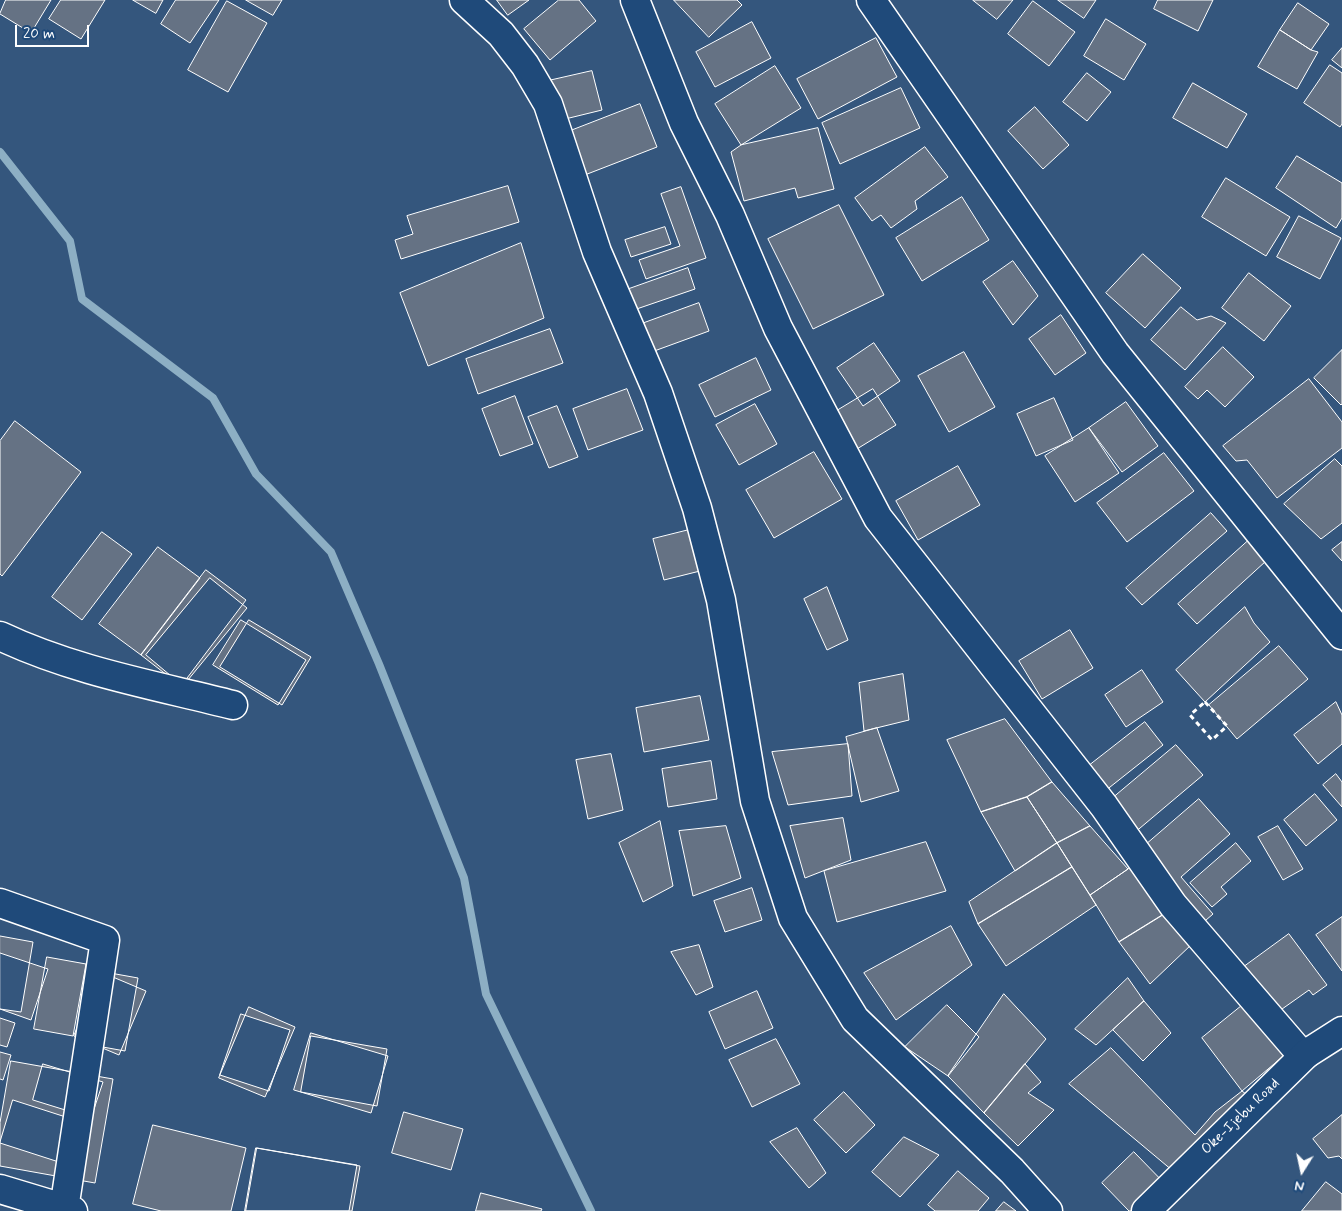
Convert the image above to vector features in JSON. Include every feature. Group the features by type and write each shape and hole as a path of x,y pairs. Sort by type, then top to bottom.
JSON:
{"street":[{"path":"464,0 501,34 525,65 548,104 597,252 658,394 697,508 719,591 756,801 794,918 855,1019 1012,1171 1048,1211"},
{"path":"635,0 684,123 730,215 778,328 878,518 1104,806 1173,905 1296,1048 1306,1054"},
{"path":"871,0 1114,353 1342,635"},
{"path":"0,636 26,649 91,671 233,705"},
{"path":"0,903 104,940 69,1210 0,1189"},
{"name":"Oke-Ijebu Road","path":"1146,1211 1306,1054 1342,1031"}],"path":[{"path":"1205,702 1227,726 1212,740 1190,715 1205,702"}],"building":[{"path":"6,0 51,0 31,33 0,14"},
{"path":"61,0 105,0 81,39 49,19"},
{"path":"133,0 163,0 156,13"},
{"path":"176,0 219,0 190,43 161,24"},
{"path":"246,0 282,0 273,15"},
{"path":"497,0 529,0 508,15"},
{"path":"559,0 579,0 596,21 550,60 524,29"},
{"path":"674,0 737,0 742,5 709,37"},
{"path":"973,0 1013,0 997,19"},
{"path":"1058,0 1096,0 1084,18"},
{"path":"1158,0 1213,0 1198,31 1154,9"},
{"path":"227,1 267,23 228,92 188,70"},
{"path":"1033,1 1075,32 1049,66 1008,34"},
{"path":"1298,3 1329,24 1311,50 1280,30"},
{"path":"1106,19 1146,44 1124,80 1084,56"},
{"path":"752,22 771,58 715,87 696,52"},
{"path":"1280,30 1311,50 1318,52 1297,89 1258,67"},
{"path":"876,38 897,77 818,119 797,79"},
{"path":"1342,48 1342,68 1332,60"},
{"path":"1330,65 1342,73 1342,124 1340,127 1304,103"},
{"path":"775,66 801,108 741,145 715,104"},
{"path":"592,71 602,110 557,121 548,81"},
{"path":"1087,73 1111,92 1087,121 1063,102"},
{"path":"1193,83 1247,114 1227,148 1173,118"},
{"path":"901,88 920,128 840,164 822,123"},
{"path":"640,104 657,147 577,178 560,135"},
{"path":"1035,107 1069,145 1043,169 1008,131"},
{"path":"818,128 834,189 798,198 795,188 744,201 731,152 741,145"},
{"path":"925,147 948,177 915,201 917,209 891,228 881,215 872,221 855,198"},
{"path":"1297,156 1342,183 1342,218 1336,228 1276,188"},
{"path":"1226,178 1290,217 1266,256 1202,217"},
{"path":"508,186 519,222 401,259 395,240 413,234 407,216"},
{"path":"681,187 706,258 646,279 639,260 680,246 661,194"},
{"path":"962,197 989,240 922,281 896,238"},
{"path":"839,205 884,295 813,329 768,239"},
{"path":"1299,216 1341,238 1320,279 1277,257"},
{"path":"665,227 671,244 631,257 625,240"},
{"path":"521,243 544,318 428,366 400,293"},
{"path":"1143,254 1181,288 1145,328 1106,293"},
{"path":"1013,261 1038,296 1013,325 983,282"},
{"path":"688,268 695,289 622,314 615,294"},
{"path":"1249,273 1291,306 1264,341 1222,308"},
{"path":"699,303 709,331 646,354 636,326"},
{"path":"1181,307 1197,320 1211,316 1226,323 1185,370 1151,340"},
{"path":"1061,315 1086,353 1055,375 1029,339"},
{"path":"550,329 563,363 478,394 466,359"},
{"path":"874,343 900,381 863,406 837,368"},
{"path":"1223,347 1254,377 1225,407 1207,390 1198,399 1185,387"},
{"path":"1342,350 1342,404 1341,405 1314,378"},
{"path":"964,352 995,407 949,432 918,376"},
{"path":"756,358 771,390 715,417 699,385"},
{"path":"1309,379 1342,422 1342,448 1277,498 1247,460 1236,461 1223,446"},
{"path":"627,389 643,430 588,450 573,409"},
{"path":"873,389 896,425 852,452 830,415"},
{"path":"515,396 533,444 500,456 482,409"},
{"path":"1054,398 1073,440 1036,456 1017,414"},
{"path":"1126,402 1158,446 1122,472 1089,428"},
{"path":"755,404 777,444 739,465 716,425"},
{"path":"557,406 578,457 549,468 528,417"},
{"path":"15,421 81,472 2,576 0,574 0,441"},
{"path":"1089,428 1119,473 1075,502 1045,456"},
{"path":"814,452 842,499 774,538 746,490"},
{"path":"1164,453 1194,491 1127,542 1097,503"},
{"path":"1335,459 1342,466 1342,523 1321,539 1284,504"},
{"path":"958,466 980,505 918,540 896,501"},
{"path":"1211,513 1227,531 1142,605 1126,588"},
{"path":"689,530 700,571 664,580 653,539"},
{"path":"102,532 132,554 82,620 52,597"},
{"path":"1248,541 1266,561 1197,624 1178,604"},
{"path":"1342,542 1342,561 1332,550"},
{"path":"158,547 200,578 141,655 99,624"},
{"path":"206,570 246,600 181,686 141,655"},
{"path":"210,578 247,608 183,686 146,655"},
{"path":"827,587 848,640 827,650 804,599"},
{"path":"1245,607 1254,623 1270,642 1205,702 1176,670"},
{"path":"241,620 306,660 278,705 213,665"},
{"path":"249,620 311,657 282,705 220,667"},
{"path":"1070,630 1093,668 1042,699 1019,661"},
{"path":"1279,646 1308,679 1237,739 1209,705"},
{"path":"1142,670 1163,702 1126,727 1105,695"},
{"path":"903,674 909,720 864,731 859,683"},
{"path":"700,696 709,740 644,752 636,708"},
{"path":"1336,702 1342,715 1342,744 1318,764 1294,735"},
{"path":"1005,719 1052,782 1027,797 981,812 947,740"},
{"path":"1145,722 1163,745 1100,795 1081,772"},
{"path":"877,728 899,791 861,802 846,737"},
{"path":"848,744 852,796 788,805 772,752"},
{"path":"1176,745 1203,775 1127,839 1101,808"},
{"path":"611,754 623,810 588,819 576,760"},
{"path":"711,761 717,799 668,807 662,769"},
{"path":"1336,774 1342,782 1342,807 1323,785"},
{"path":"1052,782 1090,826 1057,843 1027,797"},
{"path":"1315,794 1337,820 1306,846 1284,820"},
{"path":"1027,797 1057,843 1015,871 981,812"},
{"path":"1199,799 1230,834 1181,877 1213,914 1198,927 1134,855"},
{"path":"843,818 851,860 805,878 790,826"},
{"path":"660,821 673,886 643,902 619,843"},
{"path":"726,826 741,878 693,896 679,831"},
{"path":"1090,826 1128,869 1090,895 1057,843"},
{"path":"1278,826 1303,869 1283,880 1258,837"},
{"path":"926,842 946,891 837,922 824,871"},
{"path":"1057,843 1072,867 978,924 969,902"},
{"path":"1236,843 1251,861 1221,887 1227,894 1212,907 1190,883"},
{"path":"1134,862 1166,913 1119,942 1090,895 1128,869"},
{"path":"1072,867 1096,905 1006,966 978,924"},
{"path":"752,888 762,920 725,932 714,901"},
{"path":"1166,913 1192,944 1150,984 1119,942"},
{"path":"1342,917 1342,971 1316,935"},
{"path":"951,926 972,965 896,1020 864,973"},
{"path":"1289,934 1327,985 1313,995 1309,990 1275,1014 1241,969"},
{"path":"0,936 33,942 21,1012 0,1009"},
{"path":"699,945 713,987 696,995 671,952"},
{"path":"0,953 48,969 31,1020 0,1009"},
{"path":"47,957 86,964 73,1036 34,1029"},
{"path":"99,971 138,978 125,1051 86,1044"},
{"path":"101,972 146,991 119,1055 74,1036"},
{"path":"1128,978 1144,1001 1096,1045 1075,1029"},
{"path":"757,991 773,1028 725,1049 709,1012"},
{"path":"1004,994 1046,1039 984,1113 948,1076"},
{"path":"1144,1001 1171,1033 1143,1061 1113,1030"},
{"path":"1244,1004 1287,1053 1242,1091 1202,1038"},
{"path":"947,1005 979,1037 948,1076 905,1047"},
{"path":"249,1007 295,1027 265,1097 219,1078"},
{"path":"241,1014 290,1030 269,1091 220,1075"},
{"path":"0,1018 15,1023 7,1047 0,1045"},
{"path":"311,1033 388,1056 371,1113 294,1090"},
{"path":"311,1036 387,1049 377,1106 301,1092"},
{"path":"776,1039 800,1084 752,1107 729,1060"},
{"path":"1111,1048 1195,1135 1215,1112 1242,1091 1251,1098 1179,1176 1069,1084"},
{"path":"0,1052 11,1055 3,1080 0,1079"},
{"path":"11,1061 113,1079 95,1183 0,1166 0,1123"},
{"path":"43,1064 103,1082 91,1118 33,1100"},
{"path":"1025,1064 1041,1082 1028,1093 1054,1110 1018,1146 984,1113"},
{"path":"844,1092 875,1125 846,1153 814,1120"},
{"path":"13,1100 75,1120 62,1163 0,1143"},
{"path":"404,1112 463,1129 451,1170 392,1153"},
{"path":"1342,1115 1342,1159 1339,1156 1328,1158 1313,1139"},
{"path":"153,1125 246,1148 231,1211 161,1211 133,1204"},
{"path":"797,1128 826,1173 809,1188 770,1142"},
{"path":"904,1137 939,1155 900,1197 872,1172"},
{"path":"256,1148 360,1166 352,1211 245,1211"},
{"path":"257,1148 357,1165 349,1211 246,1211"},
{"path":"1134,1152 1173,1192 1153,1211 1129,1211 1102,1183"},
{"path":"958,1171 989,1198 978,1211 935,1211 928,1205"},
{"path":"1326,1182 1342,1194 1342,1211 1302,1211"},
{"path":"481,1193 542,1209 541,1211 476,1211"},
{"path":"1004,1202 1016,1211 996,1211"}],"waterway":[{"path":"0,152 70,241 82,299 213,398 256,474 331,552 379,664 464,878 486,994 591,1211"}]}
